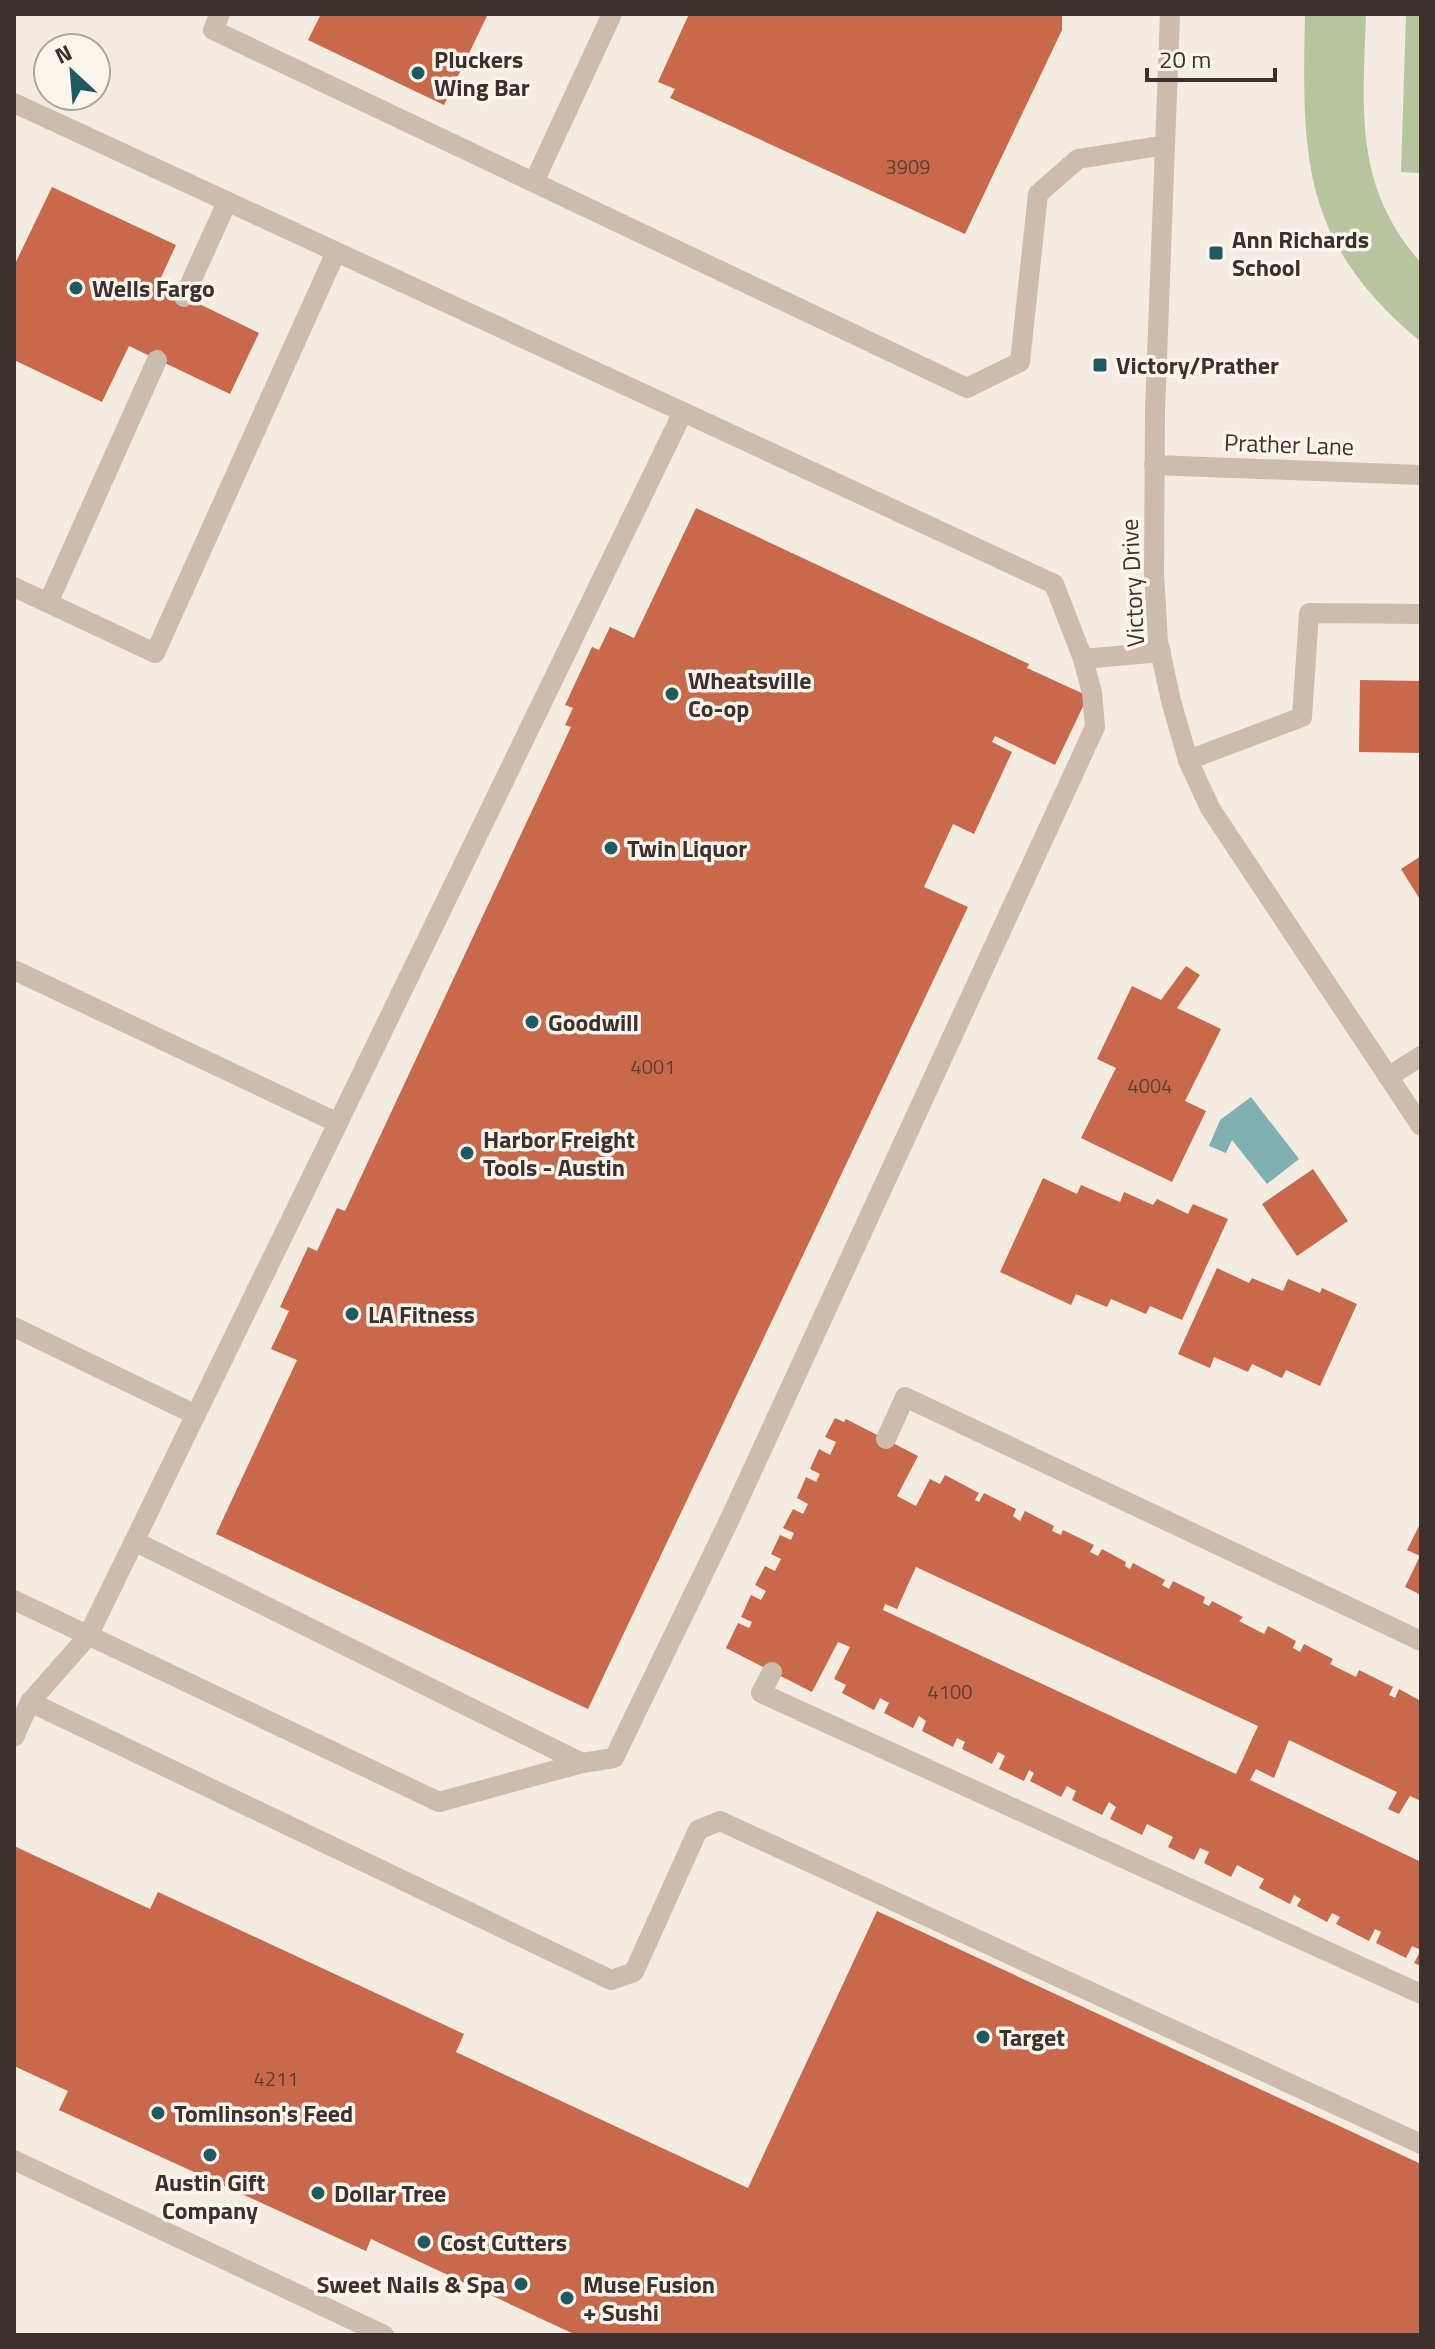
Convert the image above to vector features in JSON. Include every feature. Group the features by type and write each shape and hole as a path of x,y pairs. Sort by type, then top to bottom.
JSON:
{"street":[{"path":"220,14 213,30 967,388 1020,362 1038,194 1078,159 1165,145"},
{"path":"534,182 612,14"},
{"name":"Victory Drive","path":"1170,14 1154,465 1154,574 1161,652 1188,760 1210,808 1421,1126"},
{"path":"14,103 1054,584 1083,659 1092,693 1095,727 727,1525 614,1758 582,1763 439,1802 14,1600"},
{"path":"184,297 227,202"},
{"path":"14,587 155,653 336,252"},
{"path":"48,603 157,360"},
{"path":"14,1737 30,1702 88,1636 683,412"},
{"name":"Prather Lane","path":"1154,465 1421,475"},
{"path":"1188,760 1302,717 1309,613 1421,614"},
{"path":"1083,659 1161,652"},
{"path":"14,970 338,1123"},
{"path":"1388,1077 1421,1056"},
{"path":"14,1327 196,1415"},
{"path":"886,1439 905,1397 1421,1641"},
{"path":"134,1541 582,1763"},
{"path":"772,1672 761,1693 1421,1994"},
{"path":"30,1702 611,1980 634,1972 698,1830 720,1821 1421,2144"},
{"path":"14,2160 384,2335"}],"green space":[{"path":"1305,14 1366,14 1364,115 1367,146 1383,205 1399,234 1421,263 1421,342 1381,305 1352,269 1331,233 1317,195 1305,112"},
{"path":"1406,14 1421,14 1421,173 1401,172"}],"water":[{"path":"1251,1097 1299,1159 1267,1184 1232,1140 1226,1153 1209,1146 1220,1120"}],"building":[{"name":"Pluckers Wing Bar","path":"321,14 488,14 444,105 308,40"},
{"path":"689,14 1062,14 1062,30 965,234 670,98 675,89 658,82"},
{"path":"52,187 176,245 158,284 259,333 230,394 129,346 102,402 14,360 14,266"},
{"path":"696,508 1029,664 1027,668 1088,696 1055,765 995,736 992,742 1012,752 974,834 953,824 924,887 968,907 588,1709 216,1534 297,1360 271,1349 289,1311 280,1307 308,1247 317,1251 337,1208 345,1211 571,727 565,725 573,708 565,705 592,647 599,650 610,627 634,638"},
{"path":"1360,680 1421,681 1421,753 1359,752"},
{"path":"1421,856 1421,901 1401,869"},
{"path":"1186,966 1200,975 1177,1008 1221,1029 1185,1101 1206,1111 1172,1182 1081,1138 1116,1068 1097,1059 1132,986 1161,1000"},
{"path":"1313,1169 1348,1221 1297,1256 1262,1204"},
{"path":"1043,1178 1077,1194 1081,1185 1120,1202 1124,1192 1153,1205 1157,1199 1188,1214 1193,1204 1228,1219 1182,1320 1150,1306 1146,1314 1111,1299 1107,1307 1076,1294 1071,1305 1000,1272"},
{"path":"1217,1268 1249,1283 1252,1278 1283,1291 1288,1279 1320,1293 1322,1288 1357,1304 1320,1386 1286,1370 1282,1378 1252,1364 1248,1372 1214,1357 1210,1368 1178,1354"},
{"path":"835,1418 844,1422 846,1419 918,1456 897,1496 916,1506 930,1479 940,1484 945,1475 979,1493 975,1500 979,1502 984,1493 1016,1509 1013,1516 1020,1521 1025,1511 1054,1526 1052,1531 1061,1535 1063,1530 1094,1545 1090,1552 1098,1556 1102,1549 1126,1562 1125,1566 1130,1569 1133,1563 1165,1580 1162,1585 1169,1589 1173,1581 1205,1597 1203,1603 1209,1606 1212,1601 1243,1617 1239,1621 1264,1634 1268,1626 1296,1641 1293,1648 1300,1652 1304,1644 1333,1659 1330,1664 1356,1677 1359,1670 1393,1687 1389,1695 1395,1698 1399,1689 1421,1701 1421,1801 1410,1796 1399,1814 1388,1809 1397,1792 1289,1740 1274,1778 1256,1769 1250,1780 1421,1862 1421,1950 1412,1946 1406,1958 1376,1943 1381,1932 1375,1929 1369,1941 1336,1924 1340,1917 1332,1913 1327,1922 1297,1906 1301,1899 1294,1895 1290,1904 1259,1888 1264,1879 1237,1865 1231,1877 1204,1863 1209,1852 1200,1848 1194,1860 1168,1847 1173,1837 1147,1824 1142,1835 1110,1819 1116,1807 1109,1802 1102,1815 1072,1800 1076,1791 1067,1786 1061,1797 1030,1781 1034,1773 1029,1770 1024,1781 999,1769 1005,1756 998,1752 992,1764 962,1749 965,1742 957,1738 953,1747 922,1731 926,1721 919,1716 913,1728 884,1713 889,1703 880,1698 874,1710 842,1693 846,1685 834,1679 850,1647 838,1642 812,1692 726,1648 738,1623 749,1628 752,1622 741,1617 751,1595 761,1600 766,1591 755,1585 765,1566 775,1571 781,1559 771,1554 780,1535 791,1540 794,1533 783,1528 793,1509 803,1514 808,1504 797,1498 806,1477 816,1482 820,1474 810,1469 819,1449 830,1455 836,1442 825,1437","holes":["916,1567 1258,1726 1236,1774 883,1610 885,1604 897,1609"]},
{"path":"1421,1522 1421,1595 1405,1587 1420,1556 1407,1550"},
{"path":"14,1846 150,1909 158,1892 464,2034 456,2052 748,2188 877,1911 1421,2164 1421,2335 576,2335 371,2239 366,2251 59,2110 68,2091 14,2066"},
{"path":"1421,1950 1421,1966 1414,1963"}],"place":[{"name":"Pluckers Wing Bar","path":"418,73"},
{"name":"Ann Richards School","path":"1216,253"},
{"name":"Wells Fargo","path":"76,288"},
{"name":"Victory/Prather","path":"1100,365"},
{"name":"Wheatsville Co-op","path":"672,694"},
{"name":"Twin Liquor","path":"611,848"},
{"name":"Goodwill","path":"532,1022"},
{"name":"Harbor Freight Tools - Austin","path":"467,1153"},
{"name":"LA Fitness","path":"352,1314"},
{"name":"Target","path":"983,2037"},
{"name":"Tomlinson's Feed","path":"158,2113"},
{"name":"Austin Gift Company","path":"210,2155"},
{"name":"Dollar Tree","path":"318,2193"},
{"name":"Cost Cutters","path":"424,2242"},
{"name":"Sweet Nails & Spa","path":"521,2284"},
{"name":"Muse Fusion + Sushi","path":"567,2298"}]}
